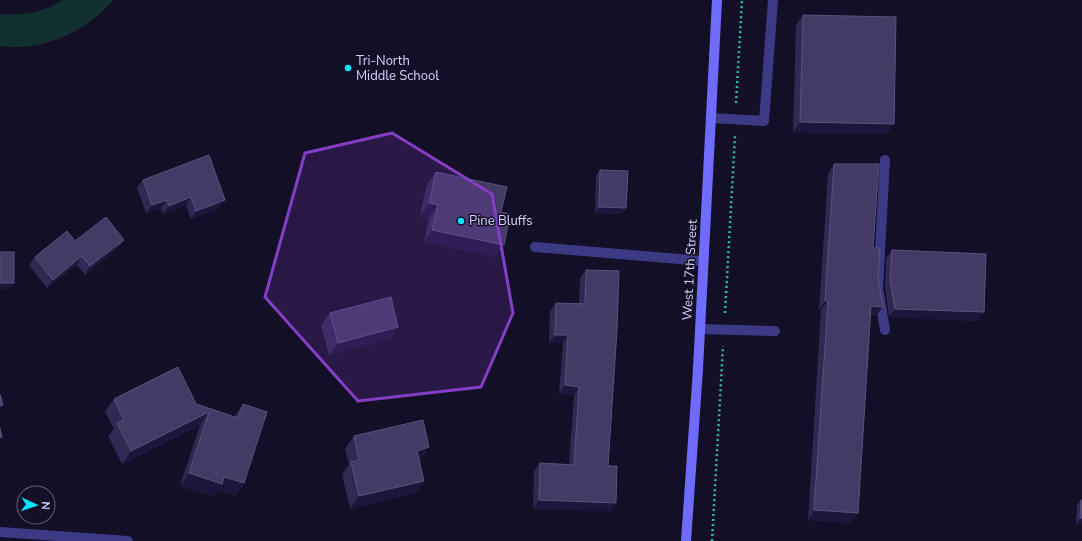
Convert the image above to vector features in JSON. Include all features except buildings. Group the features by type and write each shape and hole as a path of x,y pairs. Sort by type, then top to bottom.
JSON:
{"main road":[{"name":"West 17th Street","path":"686,541 693,461 717,0"}],"street":[{"path":"711,118 764,121 773,0"},
{"path":"885,330 878,288 886,160"},
{"path":"536,247 703,262"},
{"path":"700,329 775,331"},
{"path":"0,532 128,541"}],"path":[{"path":"712,541 742,0"}],"highlighted area":[{"path":"392,133 492,194 513,313 481,387 358,401 265,297 305,153"}],"green space":[{"path":"63,0 113,0 90,22 62,37 47,43 32,46 0,46 0,14 25,14 49,8"}],"place":[{"name":"Tri-North Middle School","path":"348,68"},
{"name":"Pine Bluffs","path":"461,221"}]}
